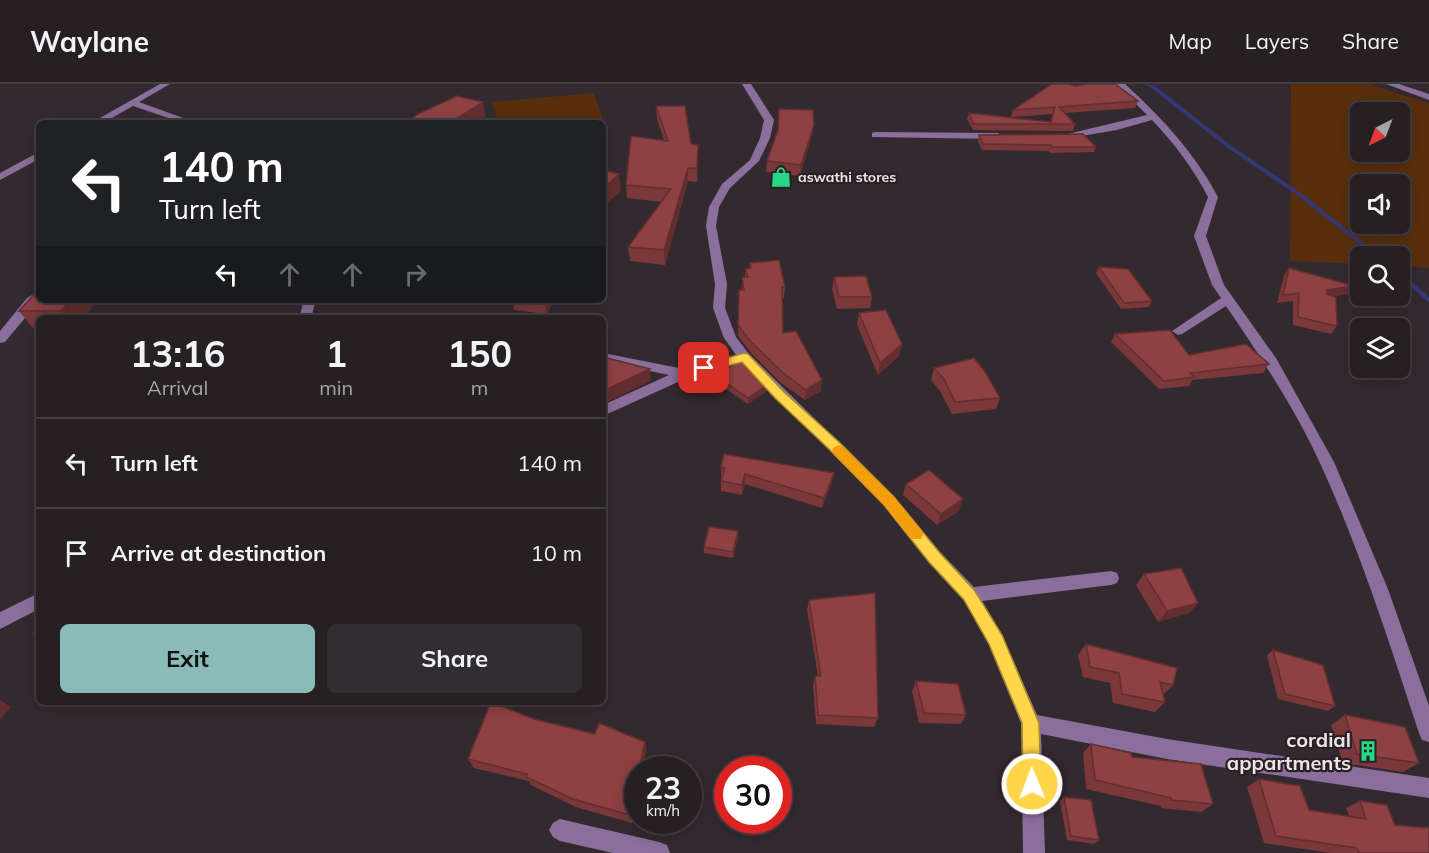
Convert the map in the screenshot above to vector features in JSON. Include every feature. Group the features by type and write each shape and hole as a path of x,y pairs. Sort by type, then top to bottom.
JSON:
{"street":[{"path":"101,120 166,84"},
{"path":"746,84 769,120 765,138 754,161 726,186 714,207 711,226 721,284 719,308 730,338 744,357 780,395 889,501 934,558 970,596 996,641 1031,723 1034,853"},
{"path":"1120,84 1155,116 1200,170 1213,197 1200,236 1218,285 1271,361 1327,462 1379,589 1429,733"},
{"path":"1390,84 1429,97"},
{"path":"132,102 183,120"},
{"path":"1052,136 1074,136 1117,128 1155,116"},
{"path":"875,135 1007,136"},
{"path":"0,177 36,157"},
{"path":"0,339 36,297"},
{"path":"1178,331 1228,299"},
{"path":"606,410 684,374 744,357"},
{"path":"606,358 684,374"},
{"path":"970,596 1111,578"},
{"path":"0,621 36,602"},
{"path":"1031,723 1167,749 1429,788"},
{"path":"560,830 659,853"}],"shaded area":[{"path":"1291,84 1368,84 1429,103 1429,268 1410,267 1410,246 1350,246 1350,264 1290,261"},
{"path":"594,93 603,120 497,120 492,102"}],"building":[{"path":"1052,84 1075,86 1115,84 1138,101 1059,107 1075,124 974,124 969,113 1051,122 1055,107 1013,110"},
{"path":"457,96 483,102 455,120 409,120"},
{"path":"656,106 685,106 691,144 698,145 697,168 688,168 664,250 628,247 671,189 626,185 631,136 668,141"},
{"path":"779,109 813,110 814,125 801,165 767,161 778,130"},
{"path":"1083,134 1096,147 983,144 979,135"},
{"path":"606,171 619,174 606,186"},
{"path":"779,260 785,287 782,287 783,333 796,331 822,380 806,390 782,372 751,342 738,325 739,290 744,290 742,277 748,277 745,269 751,268 750,263"},
{"path":"1099,267 1128,269 1152,301 1124,303"},
{"path":"1289,268 1350,285 1350,287 1327,290 1327,294 1336,297 1337,326 1298,317 1299,293 1283,295"},
{"path":"866,276 872,297 839,297 834,277"},
{"path":"36,292 36,303 68,303 61,311 19,311"},
{"path":"886,310 902,344 880,363 859,313"},
{"path":"1170,330 1189,355 1246,344 1269,364 1190,373 1195,377 1164,381 1115,334"},
{"path":"606,358 650,369 606,390"},
{"path":"974,358 1000,398 955,402 944,379 934,368"},
{"path":"741,359 767,385 748,398 716,376"},
{"path":"724,454 834,473 824,498 745,474 742,485 721,481 725,468 721,467"},
{"path":"929,470 963,499 941,514 906,484"},
{"path":"709,527 738,531 733,552 704,547"},
{"path":"1181,568 1198,603 1167,611 1144,574"},
{"path":"875,593 878,718 818,715 815,676 821,676 809,600"},
{"path":"1086,644 1177,668 1173,685 1160,682 1165,702 1122,694 1119,673 1090,667"},
{"path":"1273,650 1323,665 1335,706 1285,694"},
{"path":"916,681 958,684 966,715 924,713"},
{"path":"490,705 499,705 534,719 595,734 599,723 645,742 642,756 624,756 624,813 573,799 526,777 527,774 468,759"},
{"path":"1345,715 1405,727 1419,763 1357,754"},
{"path":"1091,744 1131,753 1132,757 1201,764 1213,804 1172,800 1095,780"},
{"path":"1259,779 1300,786 1309,810 1366,819 1360,801 1387,805 1395,825 1429,828 1429,853 1359,853 1357,848 1276,836"},
{"path":"1064,797 1091,800 1099,840 1071,836"}],"waterway":[{"path":"1145,84 1152,86 1227,145 1299,194 1364,246"},
{"path":"1410,283 1429,300"}],"slow traffic":[{"path":"839,450 889,501 916,535"}],"place":[{"name":"aswathi stores","path":"781,177"},
{"name":"cordial appartments","path":"1368,751"}],"route":[{"path":"704,368 744,357 889,501 934,558 970,596 996,641 1031,723 1032,784"}]}
